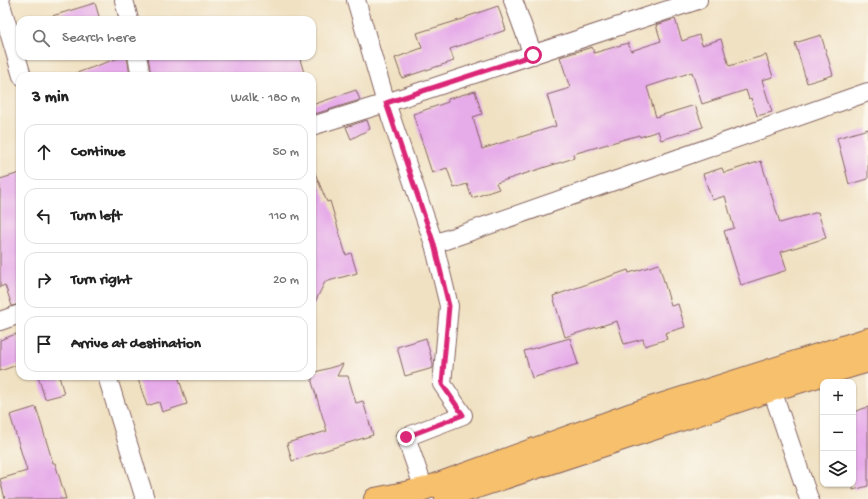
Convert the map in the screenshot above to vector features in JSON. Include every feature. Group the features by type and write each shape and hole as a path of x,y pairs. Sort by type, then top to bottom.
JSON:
{"highway":[{"path":"432,494 629,415 868,339"},
{"path":"375,499 432,494 868,361"}],"street":[{"path":"124,0 127,16"},
{"path":"356,0 386,103 434,244 449,306 442,384 463,415 406,437 432,494"},
{"path":"513,0 533,55"},
{"path":"316,125 698,0"},
{"path":"0,1 16,56"},
{"path":"17,60 21,72"},
{"path":"138,60 140,72"},
{"path":"434,244 868,92"},
{"path":"0,321 16,315"},
{"path":"108,380 145,499"},
{"path":"772,390 809,499"}],"building":[{"path":"95,3 99,16 52,16"},
{"path":"498,6 506,30 450,49 454,61 402,78 395,58 422,48 417,33 466,18"},
{"path":"675,19 682,41 699,35 702,45 721,39 729,66 766,55 773,77 762,80 772,112 757,116 751,98 749,99 746,90 702,104 692,72 647,87 656,117 695,105 703,127 661,140 658,131 573,154 574,158 496,183 499,189 472,198 467,184 454,188 447,168 432,173 413,114 448,102 448,99 475,91 482,114 473,117 482,149 556,126 547,95 570,88 560,57 592,47 594,53 628,43 631,51 661,41 656,25"},
{"path":"821,35 833,75 807,83 795,43"},
{"path":"113,60 128,60 129,72 80,72"},
{"path":"149,60 300,60 304,72 150,72"},
{"path":"356,90 360,100 316,114 316,104"},
{"path":"367,120 370,129 351,139 346,127"},
{"path":"868,129 868,179 849,184 837,138"},
{"path":"761,161 780,223 818,212 826,238 781,252 787,270 741,285 724,231 734,228 725,196 712,200 703,174 722,168 724,173"},
{"path":"16,174 16,305 12,306 5,285 0,287 0,179"},
{"path":"316,176 327,202 330,201 346,255 351,253 357,273 325,282 316,300"},
{"path":"659,264 671,306 678,304 685,327 665,333 667,339 645,346 643,339 624,344 617,321 565,337 553,296 628,270 629,273"},
{"path":"16,334 16,365 0,371 0,340"},
{"path":"426,338 433,368 405,376 397,347"},
{"path":"570,338 578,364 532,378 524,351"},
{"path":"343,364 337,376 348,376 356,403 363,401 373,435 292,461 287,443 327,431 312,382 312,380 316,380 316,372"},
{"path":"39,380 60,380 64,394 45,399"},
{"path":"138,380 179,380 187,404 162,412 159,402 147,406"},
{"path":"36,407 66,499 5,499 0,479 27,471 10,415"},
{"path":"868,407 868,486 853,490 853,487 856,487 856,411"}],"route":[{"path":"406,437 463,415 442,384 449,306 434,244 386,103 533,55"}]}
